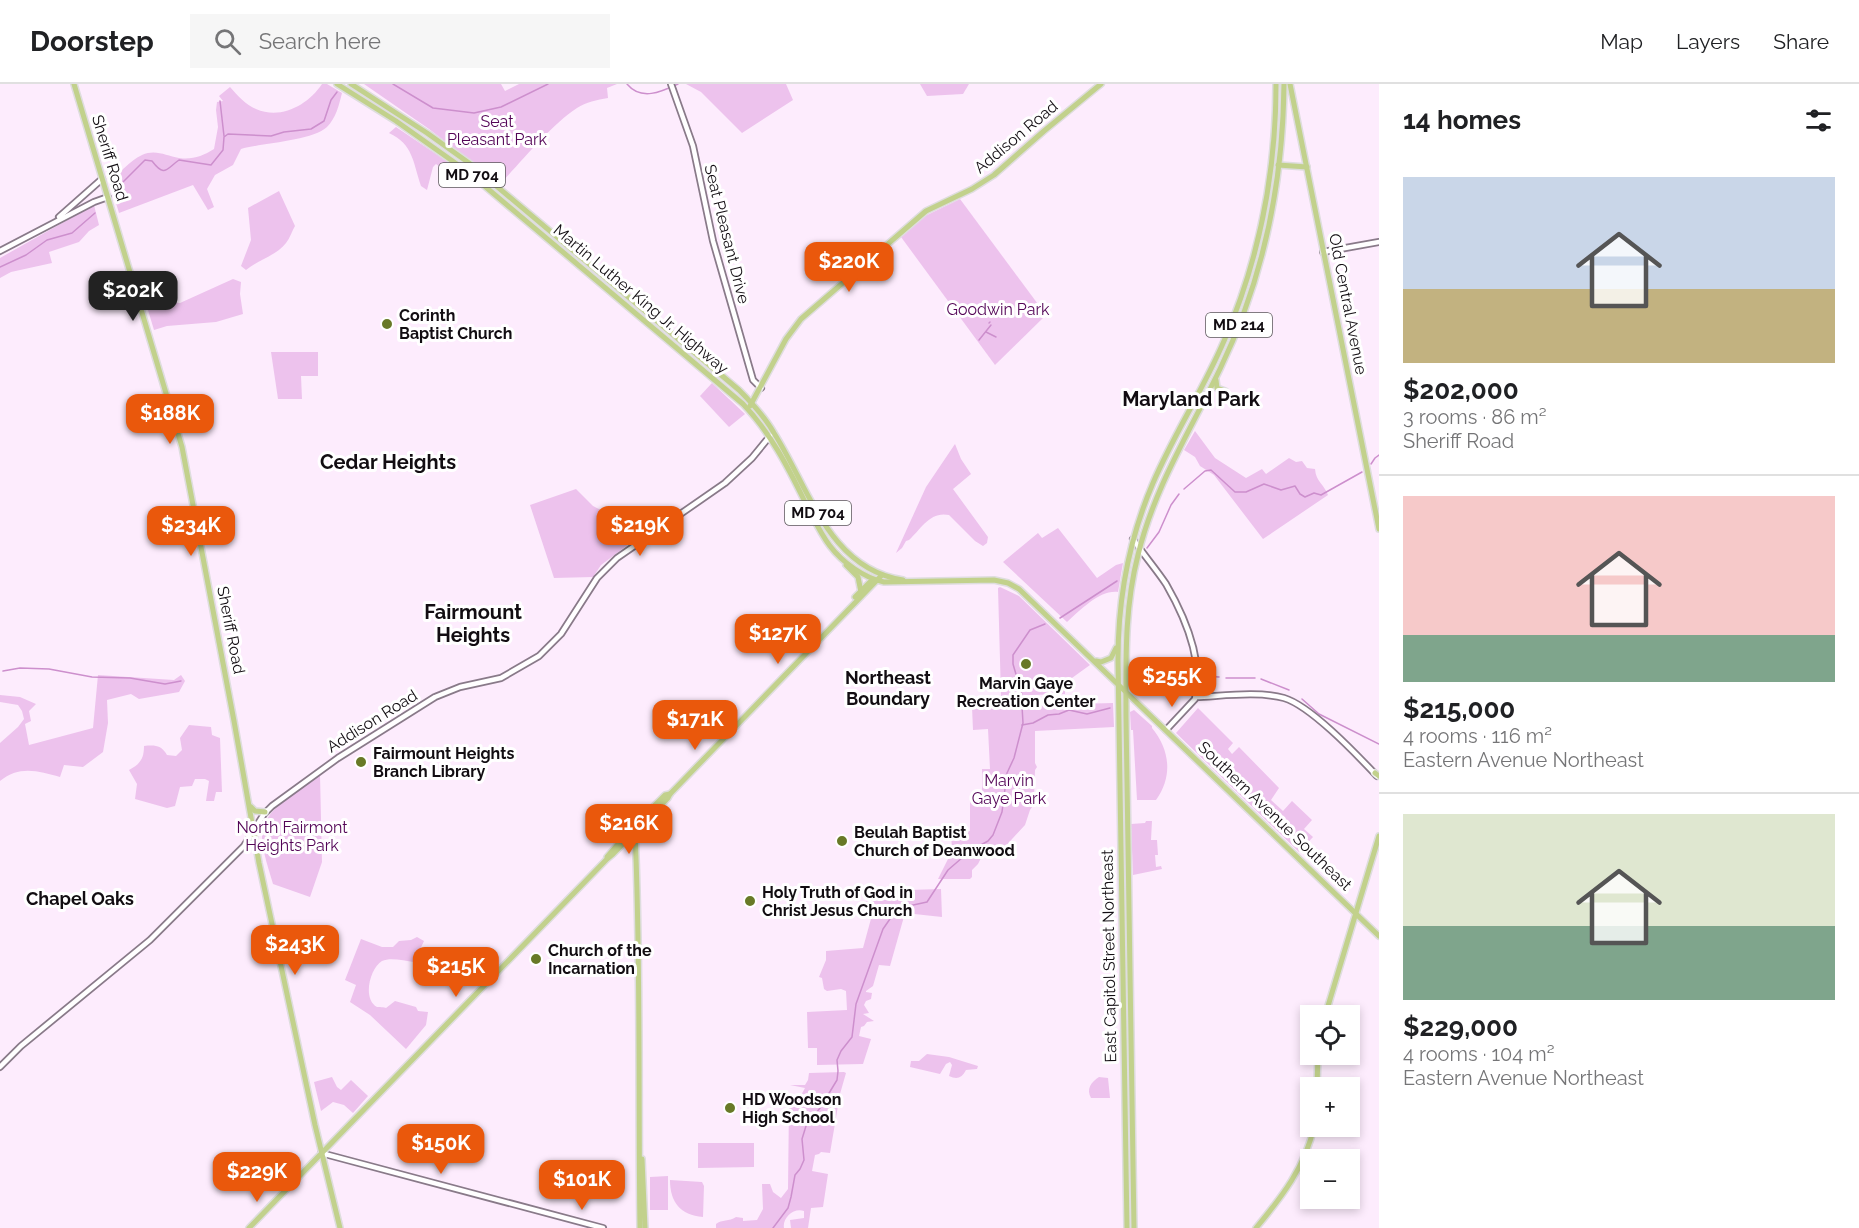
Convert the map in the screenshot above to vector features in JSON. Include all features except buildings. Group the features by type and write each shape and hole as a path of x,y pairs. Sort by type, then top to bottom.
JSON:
{"main road":[{"name":"Sheriff Road","path":"74,84 182,447 254,831 321,1153 340,1228"},
{"name":"Martin Luther King Jr. Highway","path":"337,84 396,121 468,172 750,406"},
{"name":"Martin Luther King Jr. Highway","path":"351,84 427,133 480,171 719,372 750,406 772,435 835,541 852,557 882,575"},
{"name":"Addison Road","path":"750,406 786,339 806,314 926,211 972,189 994,175 1101,84"},
{"name":"MD 214","path":"1119,684 1118,644 1122,597 1133,539 1153,483 1214,363 1239,303 1260,230 1271,165 1276,84"},
{"name":"MD 214","path":"1126,690 1125,650 1128,608 1140,548 1160,488 1216,377 1253,288 1269,228 1279,165 1284,84"},
{"name":"Old Central Avenue","path":"1290,84 1379,527"},
{"path":"1271,165 1307,167"},
{"path":"1216,377 1217,388 1225,391"},
{"name":"Martin Luther King Jr. Highway","path":"772,435 822,533 837,554 877,581"},
{"path":"837,554 858,577 860,594"},
{"path":"877,581 882,575 917,581"},
{"name":"Southern Avenue Southeast","path":"917,581 994,580 1013,585 1030,597 1379,936"},
{"path":"249,1228 613,854 633,830 668,798 837,621 839,614 870,582 917,581"},
{"path":"1095,661 1101,662 1111,658 1118,644"},
{"name":"East Capitol Street Northeast","path":"1119,684 1127,1228"},
{"path":"1126,690 1134,1228"},
{"path":"1126,709 1129,705 1138,702"},
{"path":"249,806 255,811 265,812"},
{"path":"633,830 641,1158 639,1165 640,1228"},
{"path":"1328,1005 1379,836"},
{"path":"1256,1228 1279,1200 1296,1173 1311,1137"},
{"path":"641,1158 645,1228"}],"street":[{"name":"Seat Pleasant Drive","path":"671,84 693,146 710,230 753,380 761,388"},
{"path":"51,224 72,208 102,179"},
{"path":"0,251 108,197"},
{"path":"1323,252 1379,242"},
{"name":"Addison Road","path":"0,1066 21,1046 141,948 236,855 265,812 339,758 429,701 460,687 501,678 539,656 561,634 590,587 603,571 617,558 725,483 752,458 772,435"},
{"path":"1133,539 1166,585 1184,623 1196,658 1196,697 1166,730"},
{"path":"1196,697 1264,696 1293,701 1334,733 1378,776"},
{"path":"321,1153 603,1228"}],"green space":[{"path":"322,84 327,84 342,93 335,115 327,127 310,136 241,149 233,165 215,175 207,189 214,207 208,210 193,185 119,213 109,180 133,160 147,153 193,158 214,149 218,127 217,102 223,101 219,96 230,87 252,107 275,113 293,109 302,104"},
{"name":"Seat Pleasant Park","path":"364,84 501,84 505,91 519,84 617,84 607,88 608,98 584,104 567,115 547,133 500,184 429,129"},
{"path":"686,84 786,84 793,100 742,133 701,92"},
{"path":"920,84 969,84 963,94 927,96"},
{"path":"396,127 448,162 443,169 436,164 433,167 427,190 421,186 408,148 397,137 389,133"},
{"path":"279,191 295,226 282,247 246,270 241,266 251,240 248,208"},
{"name":"Goodwin Park","path":"960,199 1046,315 995,365 901,237 925,216"},
{"path":"94,205 99,225 89,231 79,242 49,252 52,263 11,272 0,278 0,258"},
{"path":"233,279 241,282 243,314 216,322 167,326 154,330 145,300 156,295 166,302 180,303"},
{"path":"271,352 318,352 318,376 301,376 302,399 278,399"},
{"path":"712,383 745,414 729,427 700,396"},
{"path":"1195,431 1215,458 1246,478 1262,469 1266,474 1289,458 1296,462 1302,461 1307,468 1315,469 1328,495 1263,539 1214,475 1200,466 1195,457 1184,450"},
{"path":"955,444 971,474 953,489 988,537 987,543 983,546 975,541 949,515 942,514 926,522 896,553 926,487"},
{"path":"576,489 593,506 642,531 638,537 612,526 613,536 621,535 633,541 601,565 593,577 554,578 530,505"},
{"path":"1058,528 1097,578 1123,563 1118,592 1097,597 1067,622 1003,562 1038,533 1042,538"},
{"path":"998,588 1019,596 1090,665 1065,683 1065,694 1001,696"},
{"path":"98,675 174,680 181,675 185,681 179,692 139,699 131,694 107,700 108,723 103,752 83,767 64,765 60,777 37,771 22,771 0,781 0,743 24,719 18,705 0,702 0,695 20,697 36,704 29,711 31,721 25,724 29,745 93,728"},
{"name":"Marvin Gaye Park","path":"1113,703 1114,727 1035,731 1037,767 1034,797 1037,800 1030,810 1025,825 1002,850 983,854 972,870 970,879 938,879 952,851 951,831 970,831 970,794 982,794 982,769 990,769 988,729 973,730 972,707"},
{"path":"1198,708 1233,743 1228,749 1232,754 1239,747 1279,788 1271,800 1283,811 1292,801 1312,820 1304,829 1313,837 1299,852 1176,733"},
{"path":"1134,710 1152,726 1166,754 1165,782 1156,800 1137,800 1130,712"},
{"path":"189,725 211,727 212,735 220,738 222,792 216,792 214,801 206,801 209,781 195,779 192,786 180,787 175,806 167,808 135,799 137,784 129,770 141,761 144,746 157,746 167,755 176,756 182,750 180,738"},
{"name":"North Fairmont Heights Park","path":"320,775 322,862 310,897 273,884 262,838 267,818 274,810 292,794"},
{"path":"1152,821 1151,840 1157,840 1156,867 1161,866 1162,869 1133,875 1131,824"},
{"path":"941,889 942,917 905,913 890,966 879,965 873,986 866,991 872,993 871,999 864,1005 869,1013 863,1014 874,1021 867,1022 861,1027 859,1036 871,1039 863,1064 817,1065 817,1048 808,1048 807,1012 847,1010 846,991 841,989 827,991 824,989 822,978 819,977 826,960 826,951 863,948 875,904 861,903 871,901 873,891"},
{"path":"417,937 424,941 414,962 393,959 382,961 374,970 369,984 372,1003 377,1007 386,1008 395,1001 416,1007 418,1011 428,1012 426,1025 406,1049 370,1015 350,1002 356,985 345,980 361,939 382,947 393,947 399,941"},
{"path":"927,1054 949,1057 978,1066 977,1069 966,1070 957,1078 949,1076 952,1065 950,1062 940,1074 910,1067 911,1061 919,1061"},
{"path":"809,1073 846,1073 830,1153 821,1152 815,1155 812,1171 828,1174 823,1207 811,1208 808,1228 791,1228 790,1220 804,1218 804,1211 800,1210 787,1217 784,1228 716,1228 718,1222 736,1217 743,1218 743,1221 757,1220 763,1209 762,1184 770,1184 773,1192 781,1198 788,1189 789,1100 800,1097 805,1088 790,1085 805,1085"},
{"path":"332,1077 341,1090 351,1080 368,1096 353,1113 344,1105 333,1102 321,1111 314,1082"},
{"path":"1099,1077 1108,1078 1110,1098 1091,1098 1090,1086"},
{"path":"698,1143 754,1143 754,1167 698,1168"},
{"path":"668,1176 668,1210 650,1210 650,1177"},
{"path":"670,1180 702,1182 704,1186 703,1217 688,1213 678,1206 672,1195"}],"waterway":[{"path":"393,84 433,108 474,113 501,107 548,84"},
{"path":"627,84 645,94 658,92 678,84"},
{"path":"115,190 145,160 152,161 163,171 179,160 211,165 223,150 224,137 228,134 271,136 311,129 324,121 331,100 337,92"},
{"path":"220,101 224,136"},
{"path":"0,267 26,255 47,240 72,233 95,213"},
{"path":"979,340 991,325"},
{"path":"986,332 996,337"},
{"path":"1371,464 1379,455"},
{"path":"1184,489 1205,471 1211,470 1235,492 1246,492 1264,484 1281,490 1295,486 1305,497 1314,493 1321,495 1362,472"},
{"path":"1147,548 1159,532 1171,505 1179,494"},
{"path":"1060,618 1117,581"},
{"path":"1022,695 1013,664 1013,655 1030,630 1045,624"},
{"path":"3,671 20,668 49,669 92,677 130,678 165,684 181,681"},
{"path":"1203,676 1219,677"},
{"path":"1226,678 1255,678"},
{"path":"1261,679 1289,690"},
{"path":"1302,699 1319,714 1379,744"},
{"path":"773,1228 788,1208 795,1175 804,1160 802,1139 806,1126 837,1080 837,1060 852,1037 856,1004 883,929 892,916 904,907 927,902 948,870 993,835 1002,812 1007,773 1014,758 1023,723 1022,706"},
{"path":"1022,725 1069,710 1087,714 1110,708"}],"place":[{"name":"Corinth Baptist Church","path":"387,324"},
{"name":"Marvin Gaye Recreation Center","path":"1026,664"},
{"name":"Fairmount Heights Branch Library","path":"361,762"},
{"name":"Beulah Baptist Church of Deanwood","path":"842,841"},
{"name":"Holy Truth of God in Christ Jesus Church","path":"750,901"},
{"name":"Church of the Incarnation","path":"536,959"},
{"name":"HD Woodson High School","path":"730,1108"}],"district":[{"name":"Maryland Park","path":"1191,399"},
{"name":"Cedar Heights","path":"388,462"},
{"name":"Fairmount Heights","path":"473,624"},
{"name":"Northeast Boundary","path":"888,687"},
{"name":"Chapel Oaks","path":"80,898"}]}
